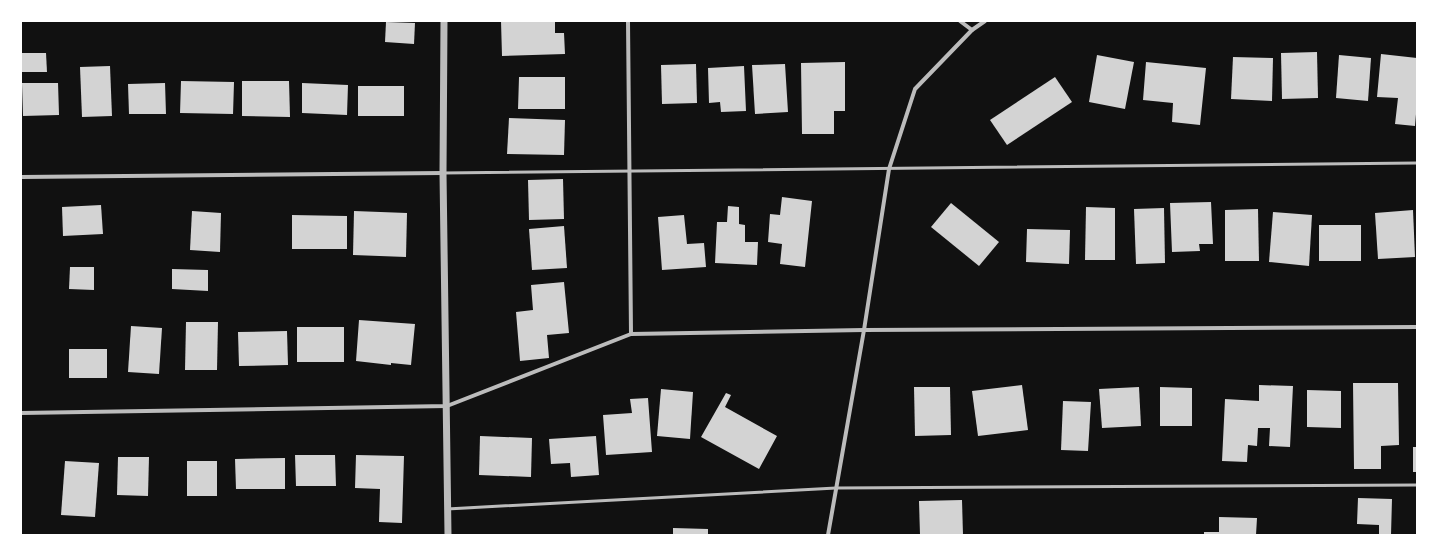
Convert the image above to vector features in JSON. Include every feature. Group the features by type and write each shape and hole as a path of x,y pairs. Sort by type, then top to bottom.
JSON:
{"street":[{"path":"444,21 443,173 448,535"},
{"path":"628,21 631,334"},
{"path":"960,21 972,30"},
{"path":"828,535 864,330 889,169 915,89 972,30 985,21"},
{"path":"21,177 443,173"},
{"path":"21,414 447,406 631,334 864,330 1417,327"}],"lane":[{"path":"443,173 1417,163"},
{"path":"447,509 836,488 1417,485"}],"building":[{"path":"501,21 555,21 555,33 564,33 565,54 502,56"},
{"path":"386,22 415,23 414,44 385,42"},
{"path":"1317,52 1318,98 1282,99 1281,53"},
{"path":"21,53 46,53 47,72 22,72"},
{"path":"1381,54 1417,58 1417,102 1415,126 1395,124 1398,98 1377,97"},
{"path":"1097,55 1134,62 1125,109 1089,102"},
{"path":"1339,55 1371,58 1368,101 1336,98"},
{"path":"1233,57 1273,58 1272,101 1231,99"},
{"path":"845,62 845,111 834,111 834,134 802,134 801,63"},
{"path":"1146,62 1206,68 1200,125 1172,122 1173,103 1143,100"},
{"path":"696,64 697,103 662,104 661,65"},
{"path":"785,64 788,112 755,114 752,65"},
{"path":"110,66 112,116 82,117 80,67"},
{"path":"744,66 746,111 721,112 720,102 709,103 708,68"},
{"path":"519,77 565,77 565,109 518,109"},
{"path":"1055,77 1072,102 1007,145 990,120"},
{"path":"181,81 234,82 233,114 180,113"},
{"path":"242,81 289,81 290,117 242,116"},
{"path":"22,83 58,83 59,115 23,116"},
{"path":"165,83 166,114 129,114 128,84"},
{"path":"302,83 348,85 347,115 302,113"},
{"path":"358,86 404,86 404,116 358,116"},
{"path":"509,118 565,120 564,155 507,154"},
{"path":"563,179 564,219 529,220 528,180"},
{"path":"782,197 812,201 805,267 780,264 782,244 768,242 770,214 780,215"},
{"path":"1211,202 1213,244 1199,244 1200,251 1172,252 1170,203"},
{"path":"951,203 999,242 979,266 931,227"},
{"path":"101,205 103,234 63,236 62,207"},
{"path":"728,206 739,207 739,224 745,225 745,242 758,242 757,265 715,263 717,222 727,222"},
{"path":"1086,207 1115,208 1115,260 1085,260"},
{"path":"1164,208 1165,263 1136,264 1134,209"},
{"path":"1258,209 1259,261 1225,261 1225,210"},
{"path":"1413,210 1415,257 1378,259 1375,213"},
{"path":"192,211 221,213 220,252 190,250"},
{"path":"354,211 407,213 406,257 353,255"},
{"path":"1273,212 1312,215 1309,266 1269,262"},
{"path":"292,215 347,216 347,249 292,249"},
{"path":"684,215 687,244 704,243 706,267 662,270 658,217"},
{"path":"1319,225 1361,225 1361,261 1319,261"},
{"path":"564,226 567,268 532,270 529,229"},
{"path":"1027,229 1070,230 1069,264 1026,262"},
{"path":"70,267 94,267 94,290 69,289"},
{"path":"172,269 208,270 208,291 172,289"},
{"path":"564,282 569,333 547,335 549,358 520,361 516,312 533,310 531,285"},
{"path":"359,320 415,324 411,365 391,363 391,365 356,361"},
{"path":"186,322 218,322 217,370 185,370"},
{"path":"131,326 162,328 159,374 128,372"},
{"path":"297,327 344,327 344,362 297,362"},
{"path":"287,331 288,365 239,366 238,332"},
{"path":"69,349 107,349 107,378 69,378"},
{"path":"1353,383 1398,383 1399,445 1381,446 1381,469 1354,469"},
{"path":"1022,385 1028,430 978,436 972,391"},
{"path":"1259,385 1293,386 1290,447 1269,446 1270,428 1258,428 1257,446 1248,445 1247,462 1222,461 1225,399 1259,401"},
{"path":"914,387 950,387 951,435 915,436"},
{"path":"1139,387 1141,426 1102,428 1099,389"},
{"path":"1160,387 1192,388 1192,426 1160,426"},
{"path":"661,389 693,392 690,439 657,436"},
{"path":"1307,390 1341,391 1341,428 1307,427"},
{"path":"726,393 731,395 725,407 777,436 759,469 701,437"},
{"path":"648,398 652,452 606,455 603,415 632,413 630,399"},
{"path":"1063,401 1091,402 1088,451 1061,450"},
{"path":"480,436 532,438 531,477 479,475"},
{"path":"596,436 599,475 571,477 570,463 551,464 549,439"},
{"path":"1413,447 1417,447 1417,472 1413,472"},
{"path":"295,455 335,455 336,486 296,486"},
{"path":"356,455 404,456 402,523 379,522 380,489 355,488"},
{"path":"118,457 149,457 148,496 117,495"},
{"path":"285,458 285,489 236,489 235,459"},
{"path":"65,461 99,463 95,517 61,515"},
{"path":"187,461 217,461 217,496 187,496"},
{"path":"1358,498 1392,499 1391,535 1379,535 1379,525 1357,524"},
{"path":"962,500 963,535 920,535 919,501"},
{"path":"1219,517 1257,518 1256,535 1204,535 1204,532 1219,532"},
{"path":"673,528 708,529 708,535 673,535"}]}
